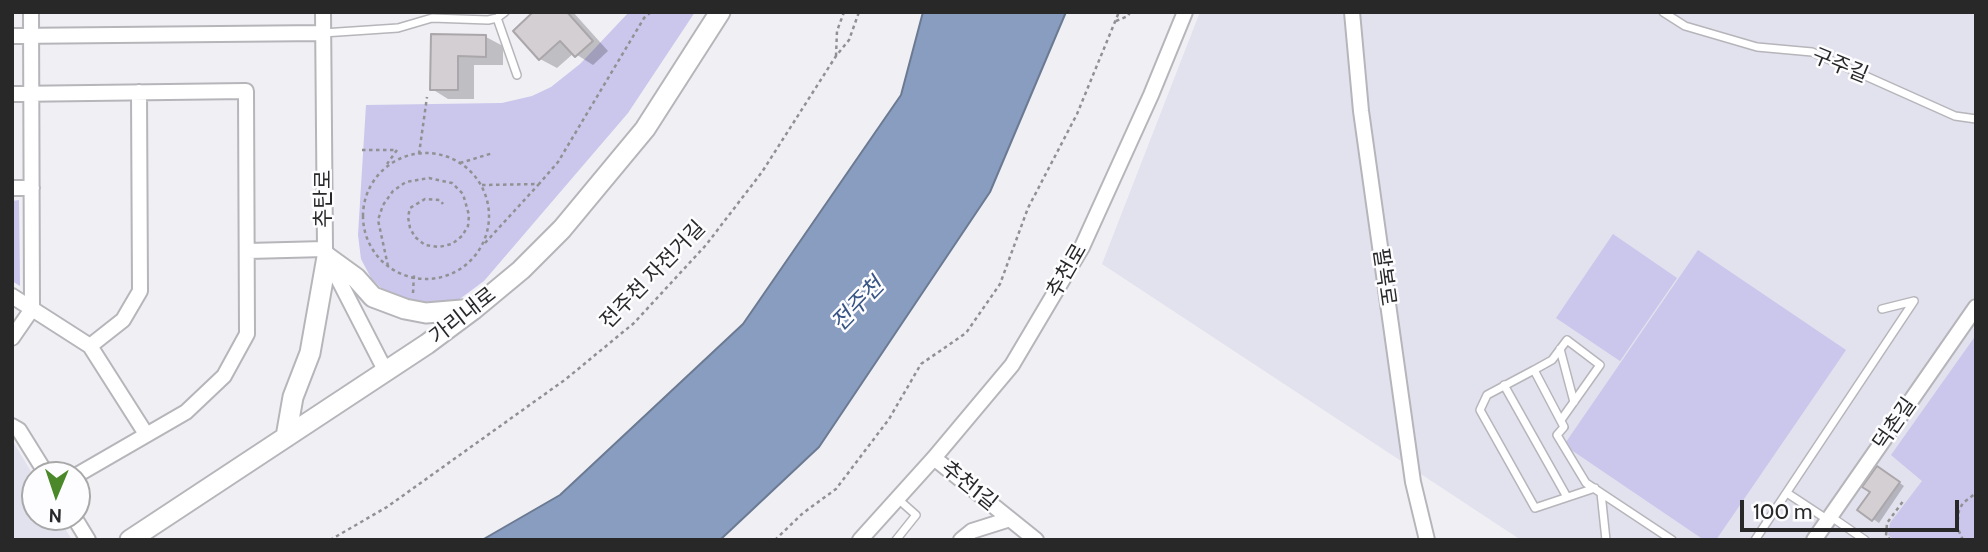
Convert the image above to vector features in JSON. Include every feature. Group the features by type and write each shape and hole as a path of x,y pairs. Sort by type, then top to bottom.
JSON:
{"street":[{"path":"12,338 32,309 32,12"},
{"name":"추탄로","path":"323,12 326,253 385,370"},
{"name":"가리내로","path":"130,540 427,344 521,270 562,229 645,129 720,12"},
{"name":"추천로","path":"860,540 1012,365 1082,247 1151,95 1185,12"},
{"name":"팔복로","path":"1353,12 1361,111 1413,482 1427,540"},
{"path":"12,36 323,33"},
{"path":"12,94 246,91 247,334 224,376 186,412 91,467"},
{"path":"90,346 123,320 140,291 139,92"},
{"path":"12,188 32,188"},
{"path":"248,251 326,253 356,278 373,297 405,309 426,313 474,309"},
{"path":"286,437 293,397 310,353 326,253"},
{"path":"12,296 90,346 146,434"},
{"name":"덕촌길","path":"1814,540 1976,307"},
{"path":"12,426 19,430 38,461"},
{"name":"추천1길","path":"934,458 1036,540"},
{"path":"961,540 972,531 1010,519"}],"lane":[{"path":"323,33 398,27 432,18 488,20 505,12"},
{"name":"구주길","path":"1663,12 1685,26 1757,47 1812,52 1955,116 1976,118"},
{"path":"497,18 517,75"},
{"path":"1755,540 1914,301 1882,309"},
{"path":"1561,421 1600,365 1567,340 1552,360 1487,394 1480,410 1535,508 1598,490"},
{"path":"1560,349 1574,402"},
{"path":"1534,370 1564,427 1557,435 1586,483 1672,540"},
{"path":"1504,385 1567,497"},
{"path":"1598,490 1606,540"},
{"path":"1787,493 1865,540"},
{"path":"896,540 916,515 898,499"}],"path":[{"path":"644,18 645,12"},
{"path":"484,245 490,225 489,205 482,186 469,168 451,157 430,152 408,155 389,164 374,180 365,199 362,221 368,242 379,259 395,272 432,278 455,273 471,261 558,162 644,18 651,12"},
{"path":"836,57 837,31 844,12"},
{"name":"전주천 자전거길","path":"330,540 387,507 566,379 634,323 706,245 754,182 849,40 859,12"},
{"path":"775,540 803,513 836,489 889,419 921,364 966,333 1000,284 1028,208 1077,114 1119,12"},
{"path":"1116,21 1128,16 1130,12"},
{"path":"419,153 427,97"},
{"path":"362,150 397,150 384,170"},
{"path":"460,163 493,153"},
{"path":"388,266 378,220 383,205 393,191 406,182 429,178 453,183 463,194 469,215 468,226 462,236 452,244 439,247 425,245 415,237 410,228 410,208 419,201 431,198 440,200 443,204"},
{"path":"482,186 539,184"},
{"path":"1962,540 1957,527 1959,510 1963,503 1976,493"},
{"path":"1891,540 1886,536 1887,523 1904,500"}],"shaded area":[{"path":"629,12 695,12 628,113 484,281 457,301 439,304 420,303 383,290 371,278 361,259 358,235 366,105 502,103 532,96 551,87 580,64"},
{"path":"1200,12 1976,12 1976,540 1521,540 1102,264"},
{"path":"19,200 20,286 12,281 12,201"},
{"path":"1613,234 1677,278 1620,361 1556,318"},
{"path":"1698,250 1846,350 1716,540 1704,540 1564,445"},
{"path":"1976,335 1976,540 1895,540 1888,535 1890,523 1922,481 1891,455"},
{"path":"12,440 25,461 21,461 21,531 67,531 72,540 12,540"}],"water":[{"name":"전주천","path":"923,12 1066,12 990,192 819,447 720,540 482,540 560,495 743,324 901,95"}],"building":[{"path":"533,12 567,12 593,41 575,57 560,41 539,60 513,31"},
{"path":"431,34 486,35 486,57 458,56 458,90 430,90"},
{"path":"1877,466 1900,482 1872,521 1857,510 1870,492 1862,487"}]}
